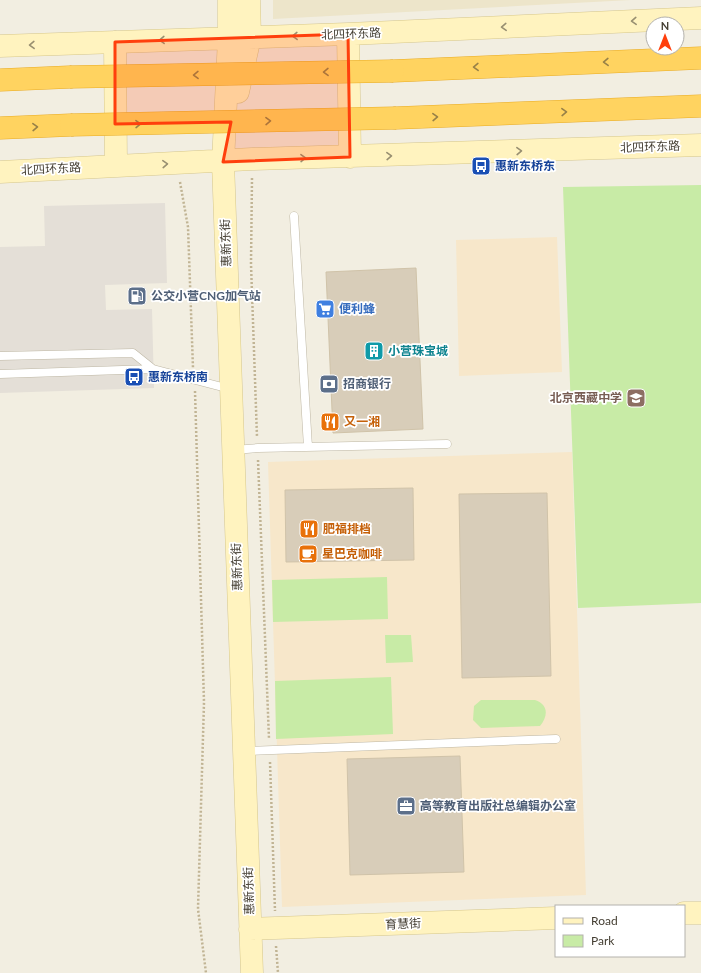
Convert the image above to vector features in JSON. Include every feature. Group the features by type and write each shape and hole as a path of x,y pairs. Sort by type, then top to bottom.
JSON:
{"highway":[{"path":"0,80 70,77 393,71 701,58"},
{"path":"0,128 71,125 396,118 701,106"}],"street":[{"path":"229,0 239,37"},
{"path":"239,37 249,0"},
{"name":"北四环东路","path":"0,46 348,34 701,18"},
{"path":"348,34 350,157"},
{"name":"惠新东街","path":"239,37 222,162 252,973"},
{"path":"115,42 116,166"},
{"name":"北四环东路","path":"0,172 222,162 252,159 701,145"},
{"path":"685,913 701,913"},
{"name":"育慧街","path":"250,929 555,918"}],"lane":[{"path":"294,216 308,447"},
{"path":"0,356 133,353 153,369"},
{"path":"0,374 153,369 231,390"},
{"path":"233,450 258,448 447,444"},
{"path":"244,752 556,739"}],"path":[{"path":"252,159 251,264 278,973"},
{"path":"176,164 188,227 196,411 204,702 198,909 206,973"}],"highlighted area":[{"path":"348,34 350,157 223,162 231,122 115,124 115,42"}],"shaded area":[{"path":"273,0 631,0 273,19"},
{"name":"惠新东桥南","path":"165,203 167,283 105,285 106,310 152,309 154,388 0,393 0,247 45,246 44,206"},
{"path":"557,237 562,372 459,376 456,240"},
{"path":"572,452 586,895 282,907 268,462"}],"green space":[{"name":"北京西藏中学","path":"701,185 701,603 578,608 563,187"},
{"path":"387,577 388,619 273,622 272,580"},
{"path":"385,635 411,635 413,662 386,663"},
{"path":"391,677 393,734 276,739 275,681"},
{"path":"481,700 535,700 543,705 546,715 540,726 481,728 473,720 474,706"}],"building":[{"name":"小营珠宝城","path":"416,268 423,429 333,433 326,272"},
{"path":"413,488 414,560 286,562 285,490"},
{"path":"547,493 551,676 462,678 459,494"},
{"path":"460,756 464,872 350,875 347,759"}],"place":[{"name":"惠新东桥东","path":"481,166"},
{"name":"公交小营CNG加气站","path":"137,296"},
{"name":"便利蜂","path":"325,309"},
{"name":"小营珠宝城","path":"374,351"},
{"name":"惠新东桥南","path":"134,377"},
{"name":"招商银行","path":"329,384"},
{"name":"北京西藏中学","path":"636,398"},
{"name":"又一湘","path":"330,422"},
{"name":"肥福排档","path":"309,529"},
{"name":"星巴克咖啡","path":"308,554"},
{"name":"高等教育出版社总编辑办公室","path":"406,806"}]}
